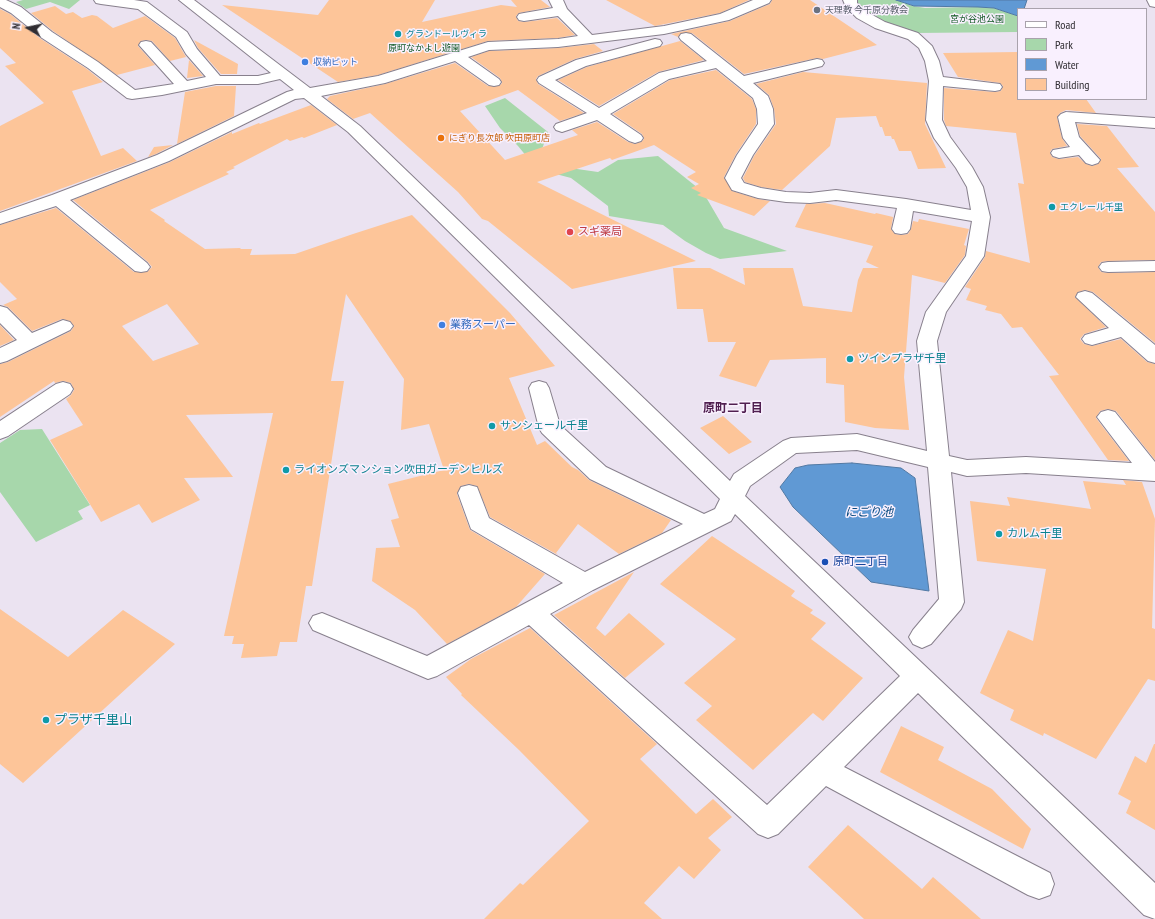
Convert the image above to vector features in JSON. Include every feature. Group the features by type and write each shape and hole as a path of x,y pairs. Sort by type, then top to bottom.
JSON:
{"street":[{"path":"101,0 142,5 182,35 191,51 216,80"},
{"path":"186,0 354,129 732,497 1155,904"},
{"path":"0,219 58,199 163,158 292,96 380,80 488,46 558,43 664,30 724,17 764,0"},
{"path":"634,138 599,114 544,80 581,63 678,37 686,37 730,27 774,0"},
{"path":"850,0 851,4 862,15 880,25 914,36 925,46 932,61 936,81 934,120 942,138 964,166 975,187 981,217 975,256 936,312 927,342 952,602 922,637"},
{"path":"0,2 16,10 47,35 93,65 132,94 162,91 216,80 258,80 284,74"},
{"path":"524,17 558,5 589,40"},
{"path":"686,37 760,96 765,109 766,124 745,155 733,178 738,186 758,193 786,197 810,198 836,195 906,204 981,217"},
{"path":"146,45 184,86"},
{"path":"457,56 494,82"},
{"path":"562,127 599,114 664,76 717,63"},
{"path":"743,81 817,63"},
{"path":"936,81 995,87"},
{"path":"1059,153 1087,155 1071,138 1066,116 1155,123"},
{"path":"58,199 141,267"},
{"path":"901,229 906,204"},
{"path":"1108,267 1155,266"},
{"path":"1086,297 1155,356"},
{"path":"0,312 30,342"},
{"path":"0,356 63,326"},
{"path":"1092,339 1124,330"},
{"path":"539,388 550,428 598,473 703,524"},
{"path":"0,431 63,389"},
{"path":"1108,417 1153,473"},
{"path":"322,623 428,668 584,583 723,514 742,480 791,446 857,442 967,468 1026,465 1153,473"},
{"path":"469,493 479,523 584,583"},
{"path":"530,612 768,824 918,675"},
{"path":"823,770 1039,884"}],"green space":[{"path":"23,0 80,0 69,9 50,2 26,9 16,2"},
{"name":"宮が谷池公園","path":"857,0 896,0 913,6 925,8 994,8 1017,16 1017,32 916,33 884,22 868,13 857,3"},
{"path":"505,98 548,132 540,155 556,166 598,172 618,160 658,156 703,192 724,228 787,251 720,259 685,241 663,225 609,216 608,206 571,178 537,169 518,146 500,128 485,106"},
{"path":"42,429 90,505 78,511 83,519 36,542 0,492 0,443 20,430"}],"water":[{"path":"896,0 1027,0 1024,8 1017,8 1017,16 994,8 914,6"},
{"name":"にごり池","path":"852,463 901,468 915,478 929,591 871,582 793,507 780,487 795,468 808,465"}],"building":[{"path":"329,0 435,0 422,22 501,5 517,7 511,0 541,0 550,7 519,13 516,16 518,21 524,22 557,18 575,35 558,38 488,41 378,75 338,82 222,5 318,15"},
{"path":"606,0 749,0 720,13 655,26"},
{"path":"772,0 810,0 877,45 823,59 817,58 744,74 692,33 681,33 678,37 671,34 730,21 770,4"},
{"path":"55,6 66,14 73,12 82,18 92,15 97,16 113,28 145,16 175,38 186,57 170,61 152,41 141,41 138,46 155,65 117,75 53,31 31,13"},
{"path":"0,9 10,14 41,39 87,69 103,82 72,91 101,156 123,148 137,161 0,211 0,126 44,103 5,66 16,63 0,48"},
{"path":"194,40 238,64 237,74 221,74 198,48"},
{"path":"680,41 704,60 658,72 599,106 558,80 587,67"},
{"path":"594,44 603,51 575,59 538,76 536,79 538,84 584,113 560,121 518,90 460,111 505,160 578,135 572,130 597,122 628,142 635,144 644,139 642,134 613,114 670,80 716,70 752,99 756,109 756,124 736,154 724,177 732,191 770,201 754,216 697,195 701,193 691,188 699,184 687,177 696,172 654,145 612,160 610,158 537,182 696,261 572,289 488,221 482,219 458,192 370,113 353,119 327,99 330,96 385,84 455,63 488,86 499,86 502,83 500,78 471,57 489,51 558,48"},
{"path":"1017,52 1017,100 1087,100 1096,113 1066,110 1060,113 1057,117 1062,138 1067,146 1052,149 1050,152 1052,157 1059,159 1078,157 1086,164 1092,166 1098,164 1101,159 1080,136 1077,124 1107,126 1139,167 1117,168 1155,212 1155,260 1108,261 1101,262 1098,267 1101,272 1108,273 1155,272 1155,343 1093,292 1085,290 1078,292 1075,297 1106,327 1084,334 1080,339 1084,344 1092,346 1121,339 1147,362 1155,364 1155,460 1116,411 1108,409 1100,411 1096,418 1129,461 1108,460 1049,376 1059,375 1022,327 1012,328 1001,314 985,310 987,306 966,300 971,289 965,287 985,257 986,251 1030,263 1018,183 1024,184 1016,133 946,126 944,120 944,88 995,92 1001,91 1003,86 1000,83 958,77 943,53"},
{"path":"189,60 203,76 187,78"},
{"path":"803,72 927,83 925,124 946,168 918,169 911,151 899,151 894,139 892,139 891,136 885,136 876,116 836,118 830,146 782,190 761,187 745,182 743,178 754,156 776,124 774,109 769,95 756,84"},
{"path":"216,86 236,86 234,116 177,144 185,92"},
{"path":"311,105 337,125 304,138 302,137 290,141 287,139 233,167 235,168 226,172 229,174 150,210 205,249 252,249 250,255 295,254 412,215 510,313 555,366 509,378 537,445 545,441 572,467 578,470 589,480 671,520 662,533 619,554 578,524 556,553 558,555 490,517 477,486 469,484 461,486 457,494 470,530 545,574 516,607 447,644 415,610 372,581 376,548 400,547 391,520 399,518 388,484 444,470 429,424 401,430 404,379 346,294 331,381 344,381 312,586 306,586 297,642 280,642 277,656 241,658 244,644 232,644 234,636 224,636 273,413 186,415 233,477 184,478 200,500 152,523 139,504 101,522 50,440 83,425 66,399 74,390 71,383 63,381 55,383 54,381 0,417 0,364 8,362 71,331 74,326 70,321 62,319 32,331 8,307 3,305 17,299 0,282 0,225 56,208 134,272 147,272 152,267 148,262 73,200 170,162 232,132 232,134 259,123 260,124","holes":["167,304 199,344 153,361 122,326"]},
{"path":"173,145 156,154 148,157 154,147"},
{"path":"825,203 893,217 891,229 895,234 908,234 913,221 918,222 919,219 969,229 964,245 966,246 965,255 945,283 912,275 904,377 909,430 875,428 845,422 844,385 826,383 826,358 770,360 756,387 719,376 736,342 708,342 703,309 677,309 673,268 710,268 745,285 743,268 793,268 803,306 852,312 858,280 863,268 879,268 866,262 873,246 795,227 806,204"},
{"path":"0,325 14,340 0,346"},
{"path":"723,416 752,442 729,454 700,428"},
{"path":"1123,480 1142,482 1155,519 1152,628 1155,629 1155,681 1148,679 1096,759 1044,733 1043,736 1010,720 1014,710 980,693 1008,630 1033,641 1046,569 977,561 970,501 1010,506 1007,497 1091,509 1083,481 1126,485"},
{"path":"712,536 795,591 791,596 813,610 810,613 826,623 811,639 863,678 823,721 813,713 753,770 696,720 712,706 684,683 736,639 660,584"},
{"path":"634,572 596,628 605,636 629,613 665,644 625,678 554,615"},
{"name":"プラザ千里山","path":"0,609 68,657 123,610 175,644 23,783 0,764"},
{"path":"530,628 657,744 640,759 696,814 713,799 732,817 708,838 721,850 694,879 679,866 644,903 662,919 484,919 520,883 523,885 589,821 519,750 461,695 462,694 446,677 471,659"},
{"path":"901,726 944,747 938,760 992,789 1031,829 1023,849 880,772"},
{"path":"1154,744 1155,830 1126,813 1131,801 1118,794 1135,756 1146,763"},
{"path":"848,825 922,889 933,877 981,919 864,919 808,867"}],"place":[{"name":"天理教 今千原分教会","path":"817,10"},
{"name":"グランドールヴィラ","path":"398,34"},
{"name":"収納ピット","path":"305,62"},
{"name":"にぎり長次郎 吹田原町店","path":"441,138"},
{"name":"エクレール千里","path":"1052,207"},
{"name":"スギ薬局","path":"570,232"},
{"name":"業務スーパー","path":"442,325"},
{"name":"ツインプラザ千里","path":"850,359"},
{"name":"サンシェール千里","path":"492,426"},
{"name":"ライオンズマンション吹田ガーデンヒルズ","path":"286,470"},
{"name":"カルム千里","path":"999,534"},
{"name":"原町二丁目","path":"825,562"},
{"name":"プラザ千里山","path":"46,720"}],"district":[{"name":"原町二丁目","path":"733,409"}],"park label":[{"name":"原町なかよし遊園","path":"424,48"}]}
